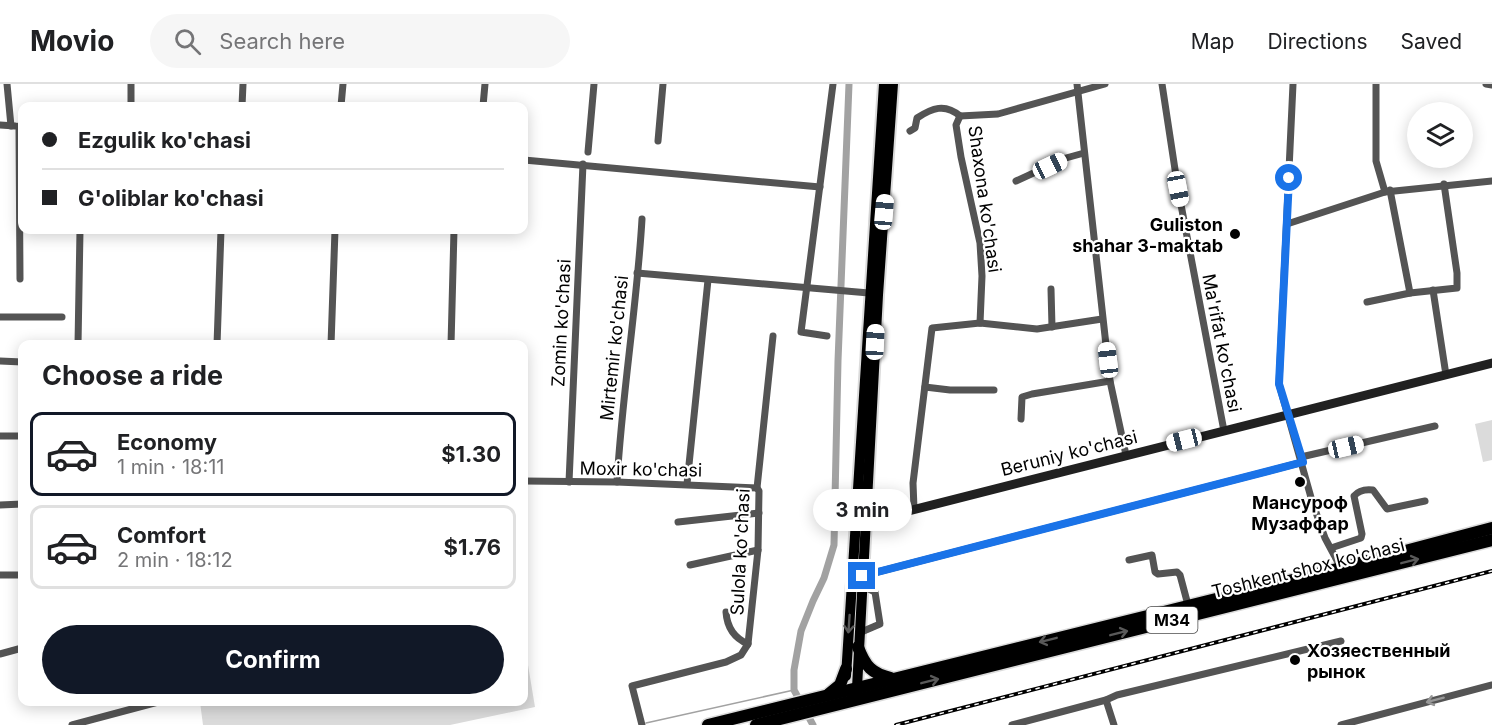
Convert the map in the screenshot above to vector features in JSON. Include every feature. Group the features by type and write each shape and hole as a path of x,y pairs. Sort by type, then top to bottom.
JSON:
{"highway":[{"name":"Toshkent shox ko'chasi","path":"894,684 1188,605 1492,528"},
{"name":"Toshkent shox ko'chasi","path":"894,684 1492,540"},
{"path":"858,647 869,669 894,684"},
{"path":"826,696 840,685 846,669"},
{"name":"M34","path":"756,725 852,693 894,684"},
{"name":"M34","path":"708,725 803,708 826,696 852,693"}],"main road":[{"path":"852,693 846,669 884,84"},
{"path":"852,693 859,633 878,295 893,84"}],"street":[{"path":"0,125 18,126 7,84"},
{"path":"131,84 131,102"},
{"path":"242,102 243,84"},
{"path":"341,102 343,84"},
{"path":"483,102 485,84"},
{"path":"588,152 594,84"},
{"path":"657,141 663,84"},
{"path":"827,336 801,333 833,84"},
{"path":"910,131 915,128 917,118 928,111 942,108 952,109 960,116 998,114 1078,88 1105,84"},
{"name":"Ma'rifat ko'chasi","path":"1162,84 1178,189 1224,431"},
{"path":"1293,84 1279,384 1312,501 1325,538 1341,568"},
{"path":"1376,84 1376,161 1388,191 1410,293"},
{"path":"1486,84 1492,85"},
{"path":"1078,88 1110,381 1126,455"},
{"name":"Shaxona ko'chasi","path":"960,116 956,125 961,157 980,243 982,276 980,323"},
{"path":"1016,181 1066,158 1084,153"},
{"path":"528,160 820,187"},
{"name":"Zomin ko'chasi","path":"569,482 583,165"},
{"path":"1287,224 1388,191 1492,181"},
{"path":"1367,302 1410,293 1457,288 1457,273 1444,184"},
{"name":"Mirtemir ko'chasi","path":"617,482 620,424 642,219"},
{"path":"20,234 21,279"},
{"path":"78,340 80,234"},
{"path":"217,340 221,234"},
{"path":"331,340 335,234"},
{"path":"451,340 454,234"},
{"path":"637,273 869,293"},
{"path":"687,484 708,280"},
{"path":"1051,289 1052,327"},
{"path":"1433,290 1446,375"},
{"path":"0,317 62,317"},
{"path":"914,509 913,483 932,328 980,323 1036,329 1102,319"},
{"name":"Sulola ko'chasi","path":"748,644 758,550 757,488 773,336"},
{"path":"0,362 18,362"},
{"name":"Beruniy ko'chasi","path":"865,522 1492,363"},
{"path":"1021,419 1022,397 1032,393 1110,381"},
{"path":"925,387 950,390 994,390"},
{"path":"862,580 1435,426"},
{"path":"0,436 18,436"},
{"name":"Moxir ko'chasi","path":"528,482 617,482 757,488"},
{"path":"1331,548 1361,538 1354,496 1357,492 1366,489 1373,490 1384,508 1390,510 1425,501"},
{"path":"0,505 18,504"},
{"path":"678,522 759,513"},
{"path":"690,565 758,550"},
{"path":"1129,560 1152,555 1155,572 1158,574 1177,572 1180,575 1188,605"},
{"path":"0,575 18,574"},
{"path":"859,633 880,624 875,592 862,580"},
{"path":"641,721 632,686 726,662 741,655 748,644 732,633 726,619 726,612"},
{"path":"1012,725 1117,695 1341,641"},
{"path":"0,654 18,649"},
{"path":"1341,725 1492,685"},
{"path":"1106,700 1114,725"},
{"path":"72,725 143,706"}],"shaded area":[{"path":"1492,420 1492,460 1483,462 1475,424"},
{"path":"528,665 535,707 450,725 203,725 201,706 528,706"}],"waterway":[{"path":"813,725 794,690 794,670 801,631 824,578 834,545 838,361 849,84"},
{"path":"646,723 794,690"}],"railway":[{"path":"896,725 1492,571"}],"place":[{"name":"Guliston shahar 3-maktab","path":"1235,234"},
{"name":"Мансуроф Музаффар","path":"1300,482"},
{"name":"Хозяественный рынок","path":"1295,660"}],"route":[{"path":"862,576 1303,462 1279,384 1289,178"}]}
